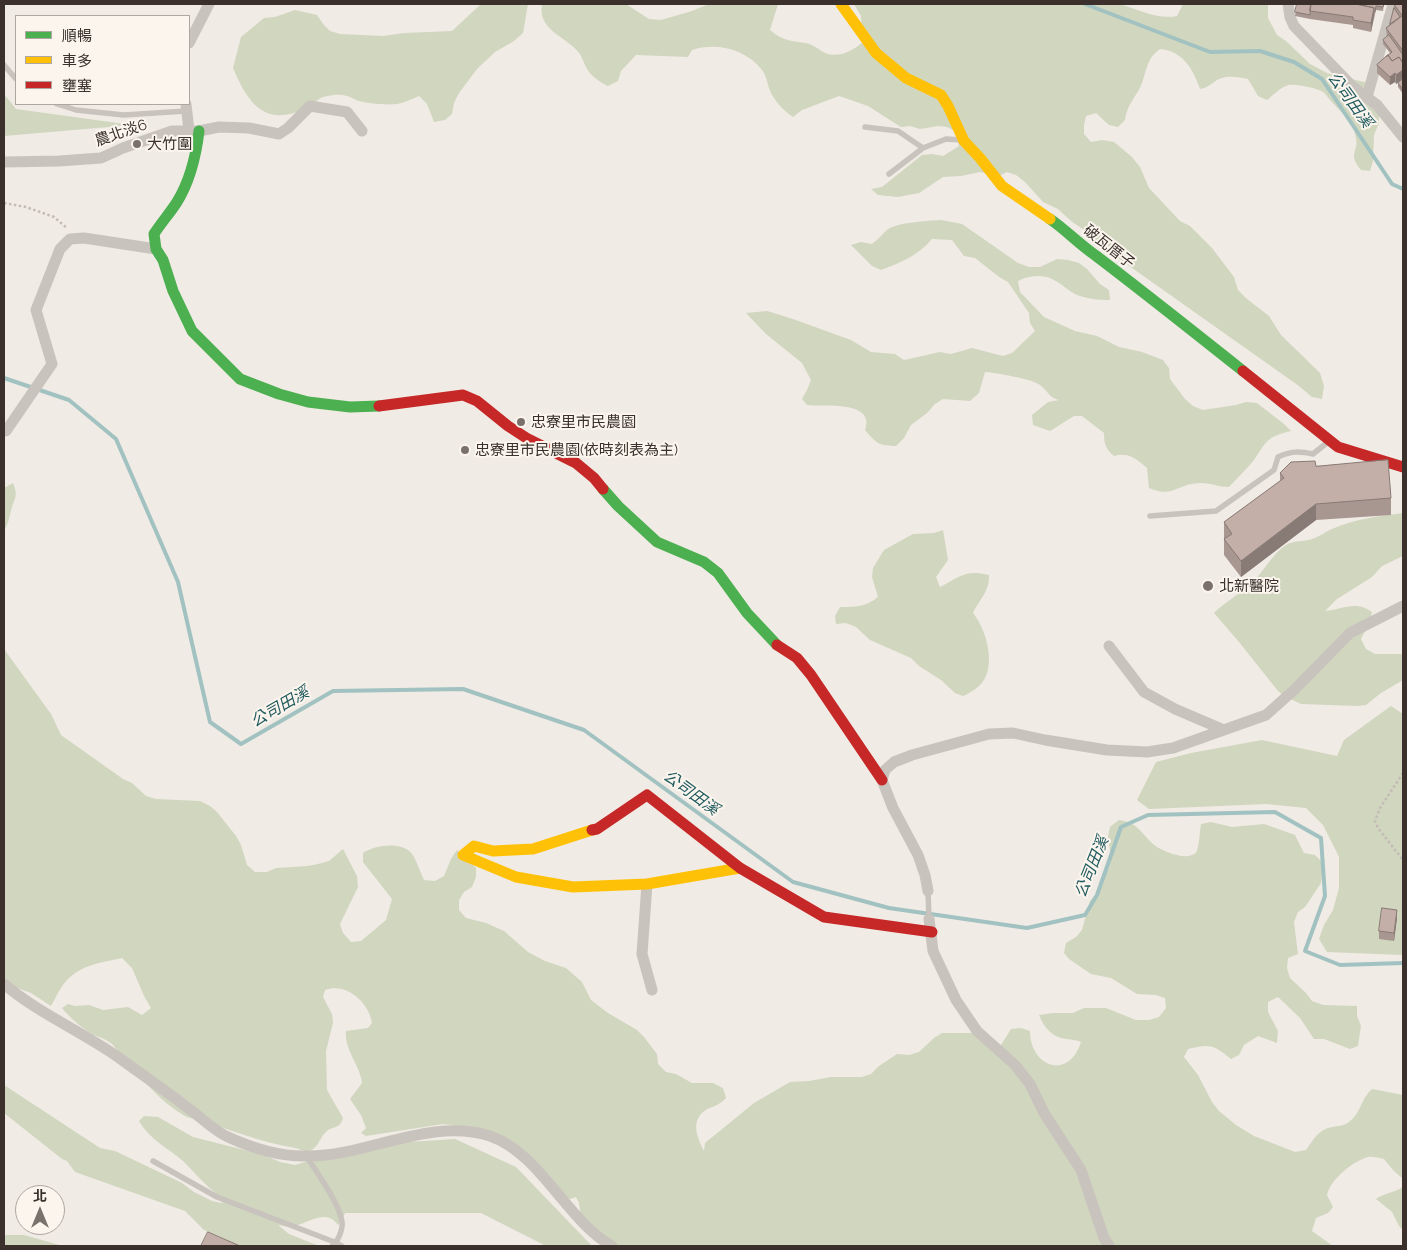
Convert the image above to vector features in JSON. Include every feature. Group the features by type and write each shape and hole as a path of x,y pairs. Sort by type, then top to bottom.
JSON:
{"street":[{"path":"190,42 209,4"},
{"name":"破瓦厝子","path":"841,4 876,53 906,78 941,94 964,141 1002,186 1063,228 1085,248 1154,300 1338,447 1403,467"},
{"path":"1288,4 1294,26 1353,87 1377,105 1403,138"},
{"path":"1366,97 1393,4"},
{"name":"農北淡6","path":"4,162 101,158 123,148 172,131 194,131 219,127 249,128 279,134 288,128 310,106 347,112 362,130"},
{"path":"186,107 198,143 185,184 177,201 154,234 156,249 192,331 240,380 279,394 308,402 350,407 379,406 463,395 477,401 508,426 528,439 576,463 594,478 618,506 657,542 704,562 718,573 748,613 776,643 797,658 811,674 882,780 893,808 918,855 928,891"},
{"path":"4,431 6,431 52,364 36,310 60,249 70,239 84,238 156,249"},
{"path":"882,780 885,770 894,762 912,754 989,734 1013,733 1107,750 1147,752 1173,748 1266,715 1294,690 1350,633 1403,606"},
{"path":"1109,646 1144,692 1175,709 1224,730"},
{"path":"740,868 647,884 573,887 516,876 463,855 474,846 492,851 533,849 597,829 647,795 740,868 824,917 932,932"},
{"path":"647,884 642,954 652,990"},
{"path":"929,919 933,951 956,1000 977,1031 1015,1065 1030,1084 1044,1113 1081,1170 1108,1246"},
{"path":"4,984 19,996 110,1052 225,1136 252,1147 287,1155 308,1156 343,1153 392,1140 430,1133 464,1131 490,1136 513,1148 584,1222 612,1246"}],"lane":[{"path":"4,65 15,78"},
{"path":"63,105 124,116 186,107"},
{"path":"865,127 898,131 923,148"},
{"path":"888,174 923,148 946,139 964,141"},
{"path":"1150,516 1216,511 1274,470 1278,457 1289,452 1299,451 1313,454 1330,440"},
{"path":"928,891 929,919"},
{"path":"153,1160 217,1197 337,1245 343,1223 334,1202 308,1156"}],"path":[{"path":"4,203 26,207 54,217 66,228 70,239"},
{"path":"1403,773 1380,808 1375,821 1378,828 1403,860"},
{"path":"1403,903 1403,917"}],"green space":[{"path":"481,4 528,4 523,33 514,41 495,52 477,69 459,93 454,103 452,114 445,120 434,122 427,104 419,96 402,103 388,104 368,103 346,96 333,95 321,98 295,113 271,114 261,110 253,103 233,68 241,37 264,18 275,17 295,10 317,15 330,31 340,34 383,36 452,31"},
{"path":"542,4 626,4 649,19 661,20 709,4 778,4 770,30 782,38 810,44 828,54 839,55 849,52 862,43 861,16 854,4 1119,4 1162,17 1170,17 1177,16 1183,4 1268,4 1268,18 1277,35 1310,64 1327,73 1368,83 1379,111 1379,123 1374,135 1373,161 1370,171 1361,170 1355,160 1357,143 1355,131 1350,121 1323,92 1316,89 1289,85 1280,89 1267,100 1258,96 1248,79 1234,77 1219,79 1200,89 1186,62 1168,50 1160,49 1152,56 1140,88 1130,104 1125,120 1118,127 1109,125 1096,113 1086,116 1084,134 1091,142 1102,140 1114,142 1132,157 1140,167 1149,188 1180,221 1190,226 1212,248 1234,277 1238,290 1269,316 1281,335 1320,373 1324,386 1322,399 1312,397 1101,246 1058,209 1043,202 1016,175 1007,172 999,176 980,172 943,177 919,193 898,197 878,195 871,189 882,187 922,155 943,156 959,146 955,131 947,127 938,126 920,129 910,126 901,127 868,106 839,96 802,110 793,117 776,101 763,72 755,63 739,52 720,47 692,50 688,57 636,55 621,71 618,81 608,86 591,74 575,48 555,33 544,21"},
{"path":"4,94 16,109 132,125 4,136"},
{"path":"941,220 962,224 1018,263 1029,267 1040,267 1057,259 1079,263 1100,284 1109,290 1110,300 1079,296 1044,276 1018,281 1020,292 1044,317 1075,331 1097,336 1119,347 1142,352 1163,360 1169,368 1170,379 1185,399 1193,406 1203,410 1246,402 1257,403 1291,431 1276,435 1268,441 1229,487 1194,483 1164,492 1149,488 1147,468 1139,462 1132,457 1124,455 1114,456 1107,449 1104,433 1082,416 1074,416 1050,431 1033,425 1032,415 1048,402 1059,400 1051,396 1040,385 1022,379 985,372 979,393 970,401 943,399 911,425 904,438 896,446 878,443 872,438 865,430 866,419 862,413 856,410 840,406 807,405 802,399 811,380 802,363 766,334 746,313 767,311 851,340 871,352 895,354 904,360 940,352 951,354 972,348 1003,356 1012,353 1035,331 1030,323 1029,313 1008,282 975,258 964,256 952,240 932,239 915,254 881,270 872,266 851,245 861,242 872,244 887,230 898,225"},
{"path":"13,483 16,491 15,497 4,531 4,488"},
{"path":"1403,513 1403,556 1382,566 1372,577 1337,599 1325,611 1349,606 1360,606 1372,612 1370,621 1361,639 1366,649 1375,654 1403,654 1403,680 1381,693 1366,705 1301,704 1284,696 1214,613 1250,585 1286,545 1292,542 1315,538 1332,529 1358,520"},
{"path":"943,530 948,560 936,577 940,587 963,575 981,573 989,575 986,591 973,613 981,626 987,643 989,652 988,668 982,683 973,691 963,696 955,693 911,658 870,640 856,627 846,623 836,624 835,616 840,607 860,606 878,597 872,577 873,568 884,550 913,534 934,533"},
{"path":"4,649 51,714 61,735 123,779 132,783 146,796 156,799 200,801 210,806 236,836 247,865 255,872 267,872 276,868 318,864 329,861 343,849 357,876 358,887 340,924 343,933 351,942 361,941 386,920 392,899 363,862 363,853 381,846 402,847 412,854 424,880 435,881 444,876 457,850 476,868 476,877 472,887 464,892 459,900 459,910 466,918 486,923 504,931 528,952 545,961 566,968 582,982 591,1000 608,1013 637,1030 644,1037 657,1054 658,1064 666,1072 676,1074 692,1083 713,1083 723,1088 726,1098 702,1113 697,1122 698,1137 704,1151 705,1143 754,1103 790,1082 831,1077 862,1077 871,1074 897,1054 909,1055 919,1052 942,1033 972,1033 1001,1045 1011,1029 1021,1028 1030,1031 1036,1053 1043,1061 1051,1065 1060,1065 1068,1062 1075,1054 1081,1042 1053,1035 1039,1015 1073,1013 1084,1008 1106,1008 1136,1020 1149,1020 1159,1017 1166,1008 1165,998 1156,995 1137,994 1111,978 1091,974 1069,959 1064,953 1066,943 1076,937 1082,930 1090,901 1097,893 1110,865 1111,857 1108,837 1110,827 1119,820 1130,823 1157,847 1180,856 1190,856 1196,853 1201,824 1211,822 1232,827 1264,824 1295,835 1304,853 1315,855 1323,863 1321,883 1305,907 1298,912 1294,922 1298,954 1288,958 1287,968 1290,978 1312,1001 1323,1005 1357,1006 1357,1016 1361,1026 1358,1046 1350,1049 1324,1039 1314,1039 1300,1018 1278,997 1268,1002 1268,1012 1278,1031 1277,1043 1258,1036 1244,1045 1239,1055 1231,1059 1220,1050 1211,1046 1188,1049 1184,1057 1198,1075 1212,1102 1219,1111 1236,1125 1254,1136 1295,1152 1306,1150 1323,1130 1348,1123 1357,1114 1365,1097 1372,1089 1403,1095 1403,1179 1384,1159 1374,1157 1362,1159 1337,1177 1327,1195 1333,1207 1328,1213 1316,1218 1312,1231 1333,1246 618,1246 581,1217 576,1197 570,1199 564,1196 519,1154 452,1125 443,1124 366,1136 361,1133 366,1128 361,1115 350,1099 362,1083 361,1076 347,1045 346,1031 368,1028 372,1023 366,1008 356,996 341,989 333,988 325,990 323,997 332,1014 333,1023 326,1051 327,1090 343,1118 338,1126 325,1133 315,1147 309,1151 304,1151 187,1117 156,1094 112,1044 86,1030 62,1008 68,1004 75,1006 89,1005 103,1010 128,1007 142,1015 151,1008 132,968 122,958 90,966 75,973 63,985 51,1006 31,993 4,983"},
{"path":"1391,706 1403,714 1403,955 1327,952 1319,939 1324,925 1333,910 1339,888 1339,857 1323,825 1306,808 1266,804 1149,809 1137,800 1156,762 1191,753 1262,740 1337,756 1344,740"},
{"path":"4,1085 100,1148 115,1151 182,1183 194,1192 212,1201 221,1203 227,1201 209,1188 183,1161 148,1133 139,1121 144,1116 158,1117 193,1137 295,1165 363,1145 455,1139 516,1167 592,1246 546,1246 481,1213 345,1213 338,1225 333,1220 323,1217 294,1226 278,1225 289,1234 319,1246 236,1246 204,1230 185,1211 75,1172 67,1161 4,1113"},
{"path":"1403,1187 1403,1230 1392,1212 1376,1199"},
{"path":"4,1235 24,1235 63,1246 4,1246"}],"building":[{"path":"1297,4 1311,4 1310,15 1295,12"},
{"path":"1311,4 1356,4 1374,8 1371,23 1353,20 1353,17 1310,11"},
{"path":"1356,4 1384,4 1383,7 1376,6 1374,12 1374,8"},
{"path":"1394,4 1403,4 1403,51 1386,28 1402,16"},
{"path":"1394,8 1400,17 1390,24"},
{"path":"1389,35 1403,55 1403,63 1399,57 1392,61 1388,55 1392,52 1383,40"},
{"path":"1388,55 1392,61 1399,57 1403,63 1403,70 1390,77 1377,65"},
{"path":"1403,79 1403,90 1398,83"},
{"path":"1388,460 1391,498 1316,504 1241,561 1224,539 1232,534 1224,522 1284,478 1280,473 1291,462 1315,461 1316,466"},
{"path":"1382,908 1397,910 1394,933 1379,931"},
{"path":"208,1232 240,1246 201,1246"}],"waterway":[{"name":"公司田溪","path":"1085,4 1210,52 1260,51 1294,62 1322,79 1392,184 1403,189"},
{"name":"公司田溪","path":"4,378 69,400 116,439 178,582 210,722 241,744 333,691 463,689 584,730 793,882 889,908 1027,928 1085,915 1097,895 1121,827 1148,815 1275,812 1321,838 1325,896 1305,951 1340,965 1403,963"}],"traffic: fast":[{"path":"199,131 189,177 177,202 154,234 156,249 163,260 173,291 192,331 240,379 279,394 308,402 350,407 379,406"},
{"path":"1050,219 1243,371"},
{"path":"603,489 618,506 657,542 704,562 718,573 747,613 777,645"}],"traffic: slow":[{"path":"841,4 876,53 906,78 941,95 964,141 1002,186 1050,219"},
{"path":"592,830 533,849 493,851 474,846 463,855 516,877 573,887 647,884 740,868"}],"traffic: jam":[{"path":"1243,371 1338,447 1403,467"},
{"path":"379,406 463,395 477,401 508,426 528,439 576,463 594,478 603,489"},
{"path":"777,645 797,658 811,675 882,780"},
{"path":"592,830 597,829 647,795 740,868 824,917 932,932"}],"place":[{"name":"大竹圍","path":"137,144"},
{"name":"忠寮里市民農園","path":"521,422"},
{"name":"忠寮里市民農園(依時刻表為主)","path":"465,450"},
{"name":"北新醫院","path":"1208,586"}]}
